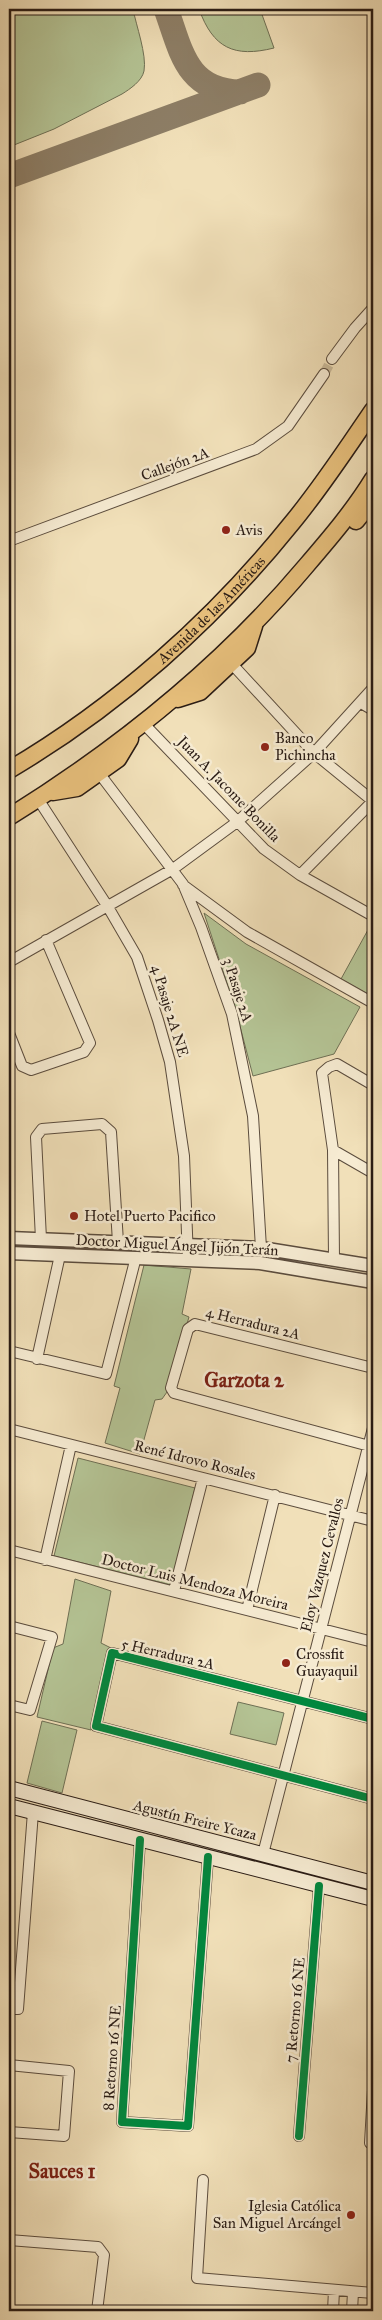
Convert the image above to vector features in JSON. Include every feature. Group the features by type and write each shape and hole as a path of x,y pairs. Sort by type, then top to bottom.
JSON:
{"main road":[{"name":"Avenida de las Américas","path":"9,770 107,704 199,624 239,584 292,523 373,410"},
{"path":"9,817 43,796 139,728 216,661 290,585 303,586 371,491"},
{"path":"171,702 200,692 247,648 256,622"},
{"path":"43,796 77,788 99,773 118,759 139,728"},
{"name":"Agustín Freire Ycaza","path":"9,1788 373,1883"},
{"path":"9,1806 373,1899"}],"street":[{"path":"332,359 354,328 373,308"},
{"name":"Callejón 2A","path":"9,541 256,449 279,434 298,413 324,374"},
{"path":"231,663 314,753 373,801 300,875"},
{"path":"9,962 173,869 237,822 314,753 373,688"},
{"path":"361,703 373,710"},
{"name":"Juan A. Jacome Bonilla","path":"139,728 264,849 300,875 373,916"},
{"name":"3 Pasaje 2A","path":"99,773 183,884 201,927 232,1014 253,1116 261,1248"},
{"name":"4 Pasaje 2A NE","path":"43,796 138,957 170,1062 184,1156 189,1244 188,1259"},
{"path":"183,884 247,932 373,1003"},
{"path":"9,1033 22,1066 26,1070 84,1052 90,1043 46,940"},
{"path":"334,1259 333,1150 322,1073 329,1067 337,1064 373,1085"},
{"path":"42,1239 36,1137 42,1129 102,1124 111,1132 118,1242"},
{"path":"333,1150 373,1173"},
{"name":"Doctor Miguel Ángel Jijón Terán","path":"9,1238 261,1248 373,1266"},
{"name":"Doctor Miguel Ángel Jijón Terán","path":"9,1253 260,1263 373,1282"},
{"path":"37,1359 60,1255"},
{"path":"9,1351 103,1374 107,1372 136,1257"},
{"name":"4 Herradura 2A","path":"371,1446 174,1393 171,1388 188,1329 195,1324 373,1368"},
{"name":"Eloy Vazquez Cevallos","path":"263,1854 350,1515 371,1446 373,1428"},
{"name":"René Idrovo Rosales","path":"9,1429 373,1521"},
{"path":"44,1560 71,1445"},
{"path":"174,1591 203,1478"},
{"path":"247,1610 275,1495"},
{"name":"Doctor Luis Mendoza Moreira","path":"9,1550 373,1642"},
{"path":"9,1626 52,1637 30,1710 9,1705"},
{"name":"5 Herradura 2A","path":"283,1776 96,1726 112,1653 302,1701"},
{"path":"302,1701 373,1719"},
{"path":"283,1776 373,1799"},
{"path":"9,2009 18,2009 34,1812"},
{"name":"8 Retorno 16 NE","path":"140,1840 122,2122 188,2126 208,1857"},
{"name":"7 Retorno 16 NE","path":"299,2136 319,1886"},
{"path":"9,2065 69,2071 64,2136 9,2132"},
{"path":"370,2144 373,2090"},
{"path":"203,2180 197,2278 373,2293"},
{"path":"9,2240 98,2247 104,2256 97,2311"},
{"path":"333,2311 334,2290"},
{"path":"352,2311 353,2292"}],"green space":[{"path":"9,9 133,9 144,57 143,75 122,94 54,129 9,147"},
{"path":"199,9 260,9 274,48 247,52 227,47 211,33"},
{"path":"204,913 246,944 360,1007 334,1054 253,1076 236,1011"},
{"path":"369,928 373,930 373,997 341,979"},
{"path":"144,1265 191,1269 182,1314 189,1317 167,1392 162,1399 155,1400 140,1454 105,1443 120,1388 114,1386"},
{"path":"78,1458 195,1488 171,1585 54,1556"},
{"path":"75,1579 111,1591 101,1643 111,1648 91,1730 37,1717 53,1648 63,1644"},
{"path":"238,1702 284,1713 276,1745 230,1734"},
{"path":"42,1721 77,1730 62,1793 27,1783"}],"taxiway":[{"path":"166,9 182,53 188,65 197,76 208,84 222,90 240,92"},
{"path":"9,176 258,85"}],"tunnel":[{"path":"324,374 332,359"}],"cycle path":[{"path":"373,1719 112,1653 96,1726 373,1799"},
{"path":"140,1840 122,2122 188,2126 208,1857"},
{"path":"299,2136 319,1886"}],"place":[{"name":"Avis","path":"226,530"},
{"name":"Banco Pichincha","path":"265,747"},
{"name":"Hotel Puerto Pacifico","path":"74,1216"},
{"name":"Crossfit Guayaquil","path":"286,1663"},
{"name":"Iglesia Católica San Miguel Arcángel","path":"351,2215"}],"district":[{"name":"Garzota 2","path":"244,1380"},
{"name":"Sauces 1","path":"62,2171"}]}
